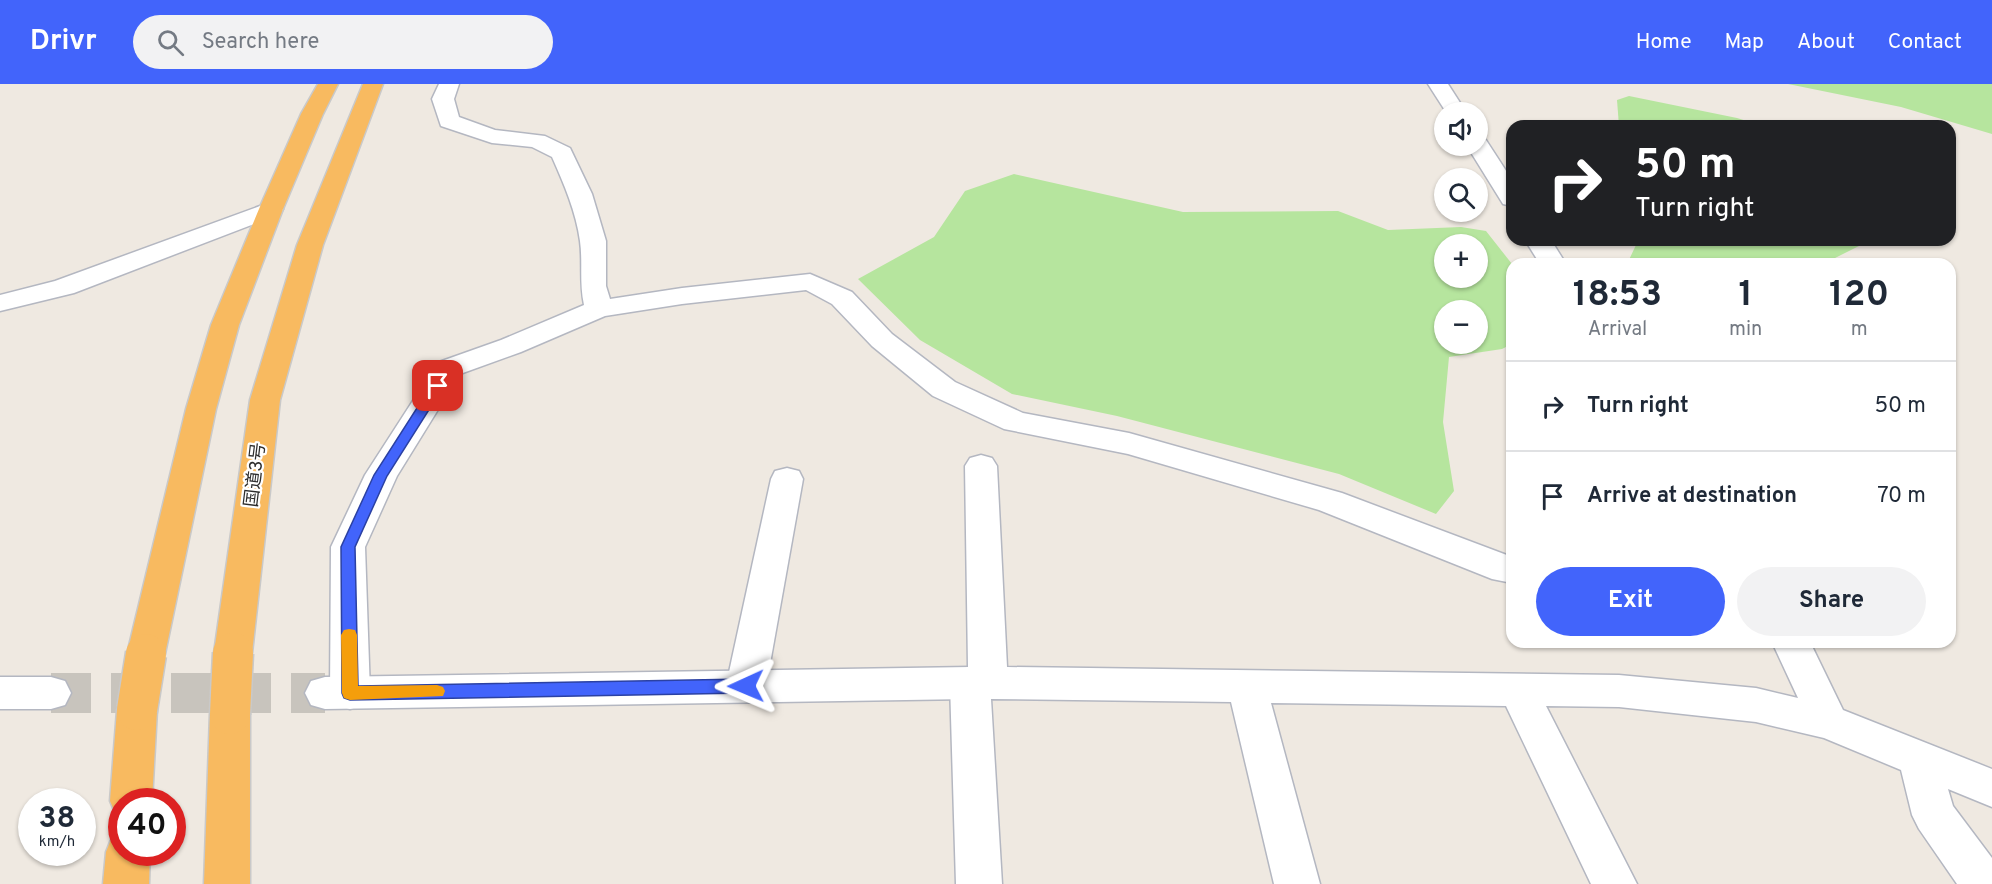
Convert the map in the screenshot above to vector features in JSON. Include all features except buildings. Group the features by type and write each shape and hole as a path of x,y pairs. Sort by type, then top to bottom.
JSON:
{"highway":[{"path":"132,788 137,710 146,654 201,409 225,325 271,209 312,114 328,84"},
{"name":"国道3号","path":"227,884 233,652 265,400 310,245 374,84"},
{"path":"126,884 127,866"}],"street":[{"path":"449,84 443,99 449,121 492,136 537,141 562,153 580,194 594,241 593,286 599,309"},
{"path":"1438,84 1450,102"},
{"path":"1485,156 1506,189"},
{"path":"0,303 64,287 271,209"},
{"path":"1506,570 1330,501 1129,444 1015,422 944,389 882,340 842,298 810,282 682,296 599,309 512,346 449,368 381,475 348,547 338,693 979,682 1619,691 1756,705 1829,722 1992,788"},
{"path":"979,884 981,466"},
{"path":"746,686 787,479"},
{"path":"1794,648 1829,722"},
{"path":"1247,686 1297,884"},
{"path":"1518,690 1614,884"},
{"path":"0,693 51,693"},
{"path":"1919,759 1934,815 1984,884"}],"green space":[{"path":"1788,84 1992,84 1992,134 1956,123 1956,120 1945,120 1901,107"},
{"path":"1629,96 1744,120 1619,120 1617,100"},
{"path":"1014,174 1183,212 1338,211 1388,230 1461,227 1486,231 1507,258 1506,347 1488,351 1488,300 1434,300 1434,354 1469,354 1449,357 1443,422 1454,491 1436,514 1339,474 1117,416 1012,394 920,340 858,279 934,237 965,191"},
{"path":"1636,246 1859,246 1835,258 1630,258"}],"tunnel":[{"path":"51,693 325,693"}],"slow traffic":[{"path":"349,635 350,693 437,691"}],"route":[{"path":"438,386 381,475 348,547 350,693 746,686"}]}
